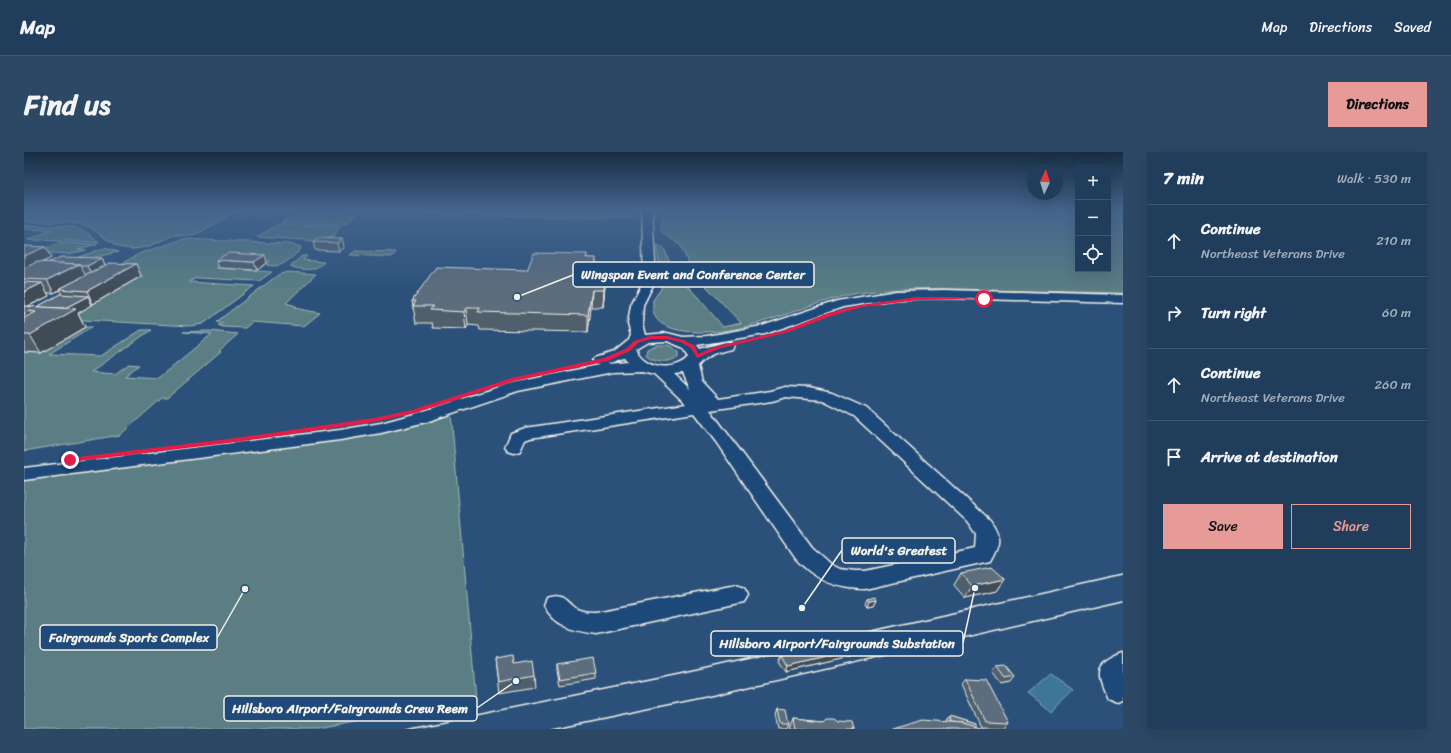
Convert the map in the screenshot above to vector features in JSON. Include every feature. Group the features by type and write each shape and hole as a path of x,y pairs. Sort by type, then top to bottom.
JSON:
{"street":[{"path":"648,237 650,279 638,300 635,324 638,335 632,346 632,359 677,383 706,406"},
{"path":"682,341 708,340 765,330 831,306 881,297 928,294 1123,303"},
{"path":"24,474 347,434 420,418 514,387 612,367 677,370 716,348 788,331 829,314 875,303 931,298 1123,299"},
{"path":"514,447 517,437 525,433 706,406 772,396 785,392 809,393 837,400 860,412 977,519 987,532 988,547 982,555 865,580 848,581 832,576 813,563 804,553 716,429 706,406 689,373 693,361 693,347 682,341 667,337 651,327 637,310"},
{"path":"24,464 228,441 374,420 413,411 514,380 606,360 650,338 667,337"},
{"path":"556,605 564,616 578,621 596,623 736,595"}],"green space":[{"path":"35,237 93,237 99,242 28,240"},
{"path":"103,237 170,237 147,247 133,249 117,247"},
{"path":"257,237 333,237 319,239 319,241"},
{"path":"669,237 1075,237 1075,272 1111,272 1111,237 1123,237 1123,293 938,288 859,293 819,303 759,323 719,331 698,332 669,327 659,322 654,314 653,300 661,289 662,279 656,244 664,248 673,271 723,327 741,323 691,270 681,246"},
{"path":"184,239 289,244 301,247 300,250 289,260 277,266 267,265 269,261 229,260 216,268 272,272 259,281 197,278 190,281 189,282 254,286 203,324 190,326 65,319 143,276 121,275 68,292 141,253"},
{"path":"59,243 97,244 78,249 86,250 69,254 35,252"},
{"path":"104,248 118,252 82,260 73,259"},
{"path":"355,251 396,252 392,257 350,255"},
{"path":"302,256 307,256 303,260 324,262 313,269 291,267 291,265"},
{"path":"287,272 316,274 286,303 296,306 294,308 320,313 304,326 252,322 245,328 223,327 218,325 223,323 217,322 220,319 278,275"},
{"path":"85,327 92,327 49,354 101,356 141,330 151,330 91,372 115,374 129,364 139,365 125,376 158,378 212,334 183,332 209,331 238,334 219,351 221,352 167,398 162,398 120,435 24,451 24,352 41,353"},
{"path":"656,345 668,345 679,352 679,356 675,359 667,361 658,361 646,355 647,349"},
{"path":"451,414 476,699 316,729 24,729 24,480 368,436"}],"water":[{"path":"1051,674 1073,690 1051,711 1028,693"}],"building":[{"path":"318,238 342,239 337,243 313,242"},
{"path":"24,246 45,247 24,256"},
{"path":"228,253 265,255 254,262 216,260"},
{"path":"534,253 587,254 586,258 596,258 595,270 606,270 604,290 592,290 588,315 478,312 480,308 466,308 464,312 430,310 433,306 413,306 416,301 412,301 436,267 527,270"},
{"path":"61,257 102,258 87,266 80,266 79,264 47,263"},
{"path":"37,262 79,264 47,280 24,279 24,268"},
{"path":"110,263 136,264 87,291 59,289"},
{"path":"24,282 42,283 24,292"},
{"path":"60,294 88,296 65,308 37,307"},
{"path":"24,306 76,309 30,335 24,335 24,318 36,312 29,311 24,314"},
{"path":"992,567 1005,579 972,586 961,573"},
{"path":"874,597 876,600 869,601 867,599"},
{"path":"858,638 865,648 788,666 782,655"},
{"path":"513,656 514,664 532,661 534,675 498,682 495,659"},
{"path":"593,658 596,673 560,679 557,664"},
{"path":"1006,666 1015,677 1006,679 997,667"},
{"path":"965,679 986,680 1008,722 985,721"},
{"path":"777,709 785,710 788,724 780,724"},
{"path":"949,716 975,724 975,727 962,723 950,722"},
{"path":"793,718 824,721 827,718 834,718 838,721 852,722 854,729 795,729"},
{"path":"923,720 962,723 983,729 892,729"}],"tram line":[{"path":"406,729 679,674 1123,575"},
{"path":"551,729 702,698 1123,601"}],"place":[{"name":"Wingspan Event and Conference Center","path":"517,297"},
{"name":"Hillsboro Airport/Fairgrounds Substation","path":"975,588"},
{"name":"Fairgrounds Sports Complex","path":"245,589"},
{"name":"World's Greatest","path":"802,608"},
{"name":"Hillsboro Airport/Fairgrounds Crew Reem","path":"516,681"}],"route":[{"path":"70,460 236,440 341,426 374,420 413,411 488,387 541,373 606,360 629,350 631,345 643,339 667,337 682,341 693,347 696,351 697,357 716,348 788,331 829,314 851,308 886,302 918,299 984,299"}]}
